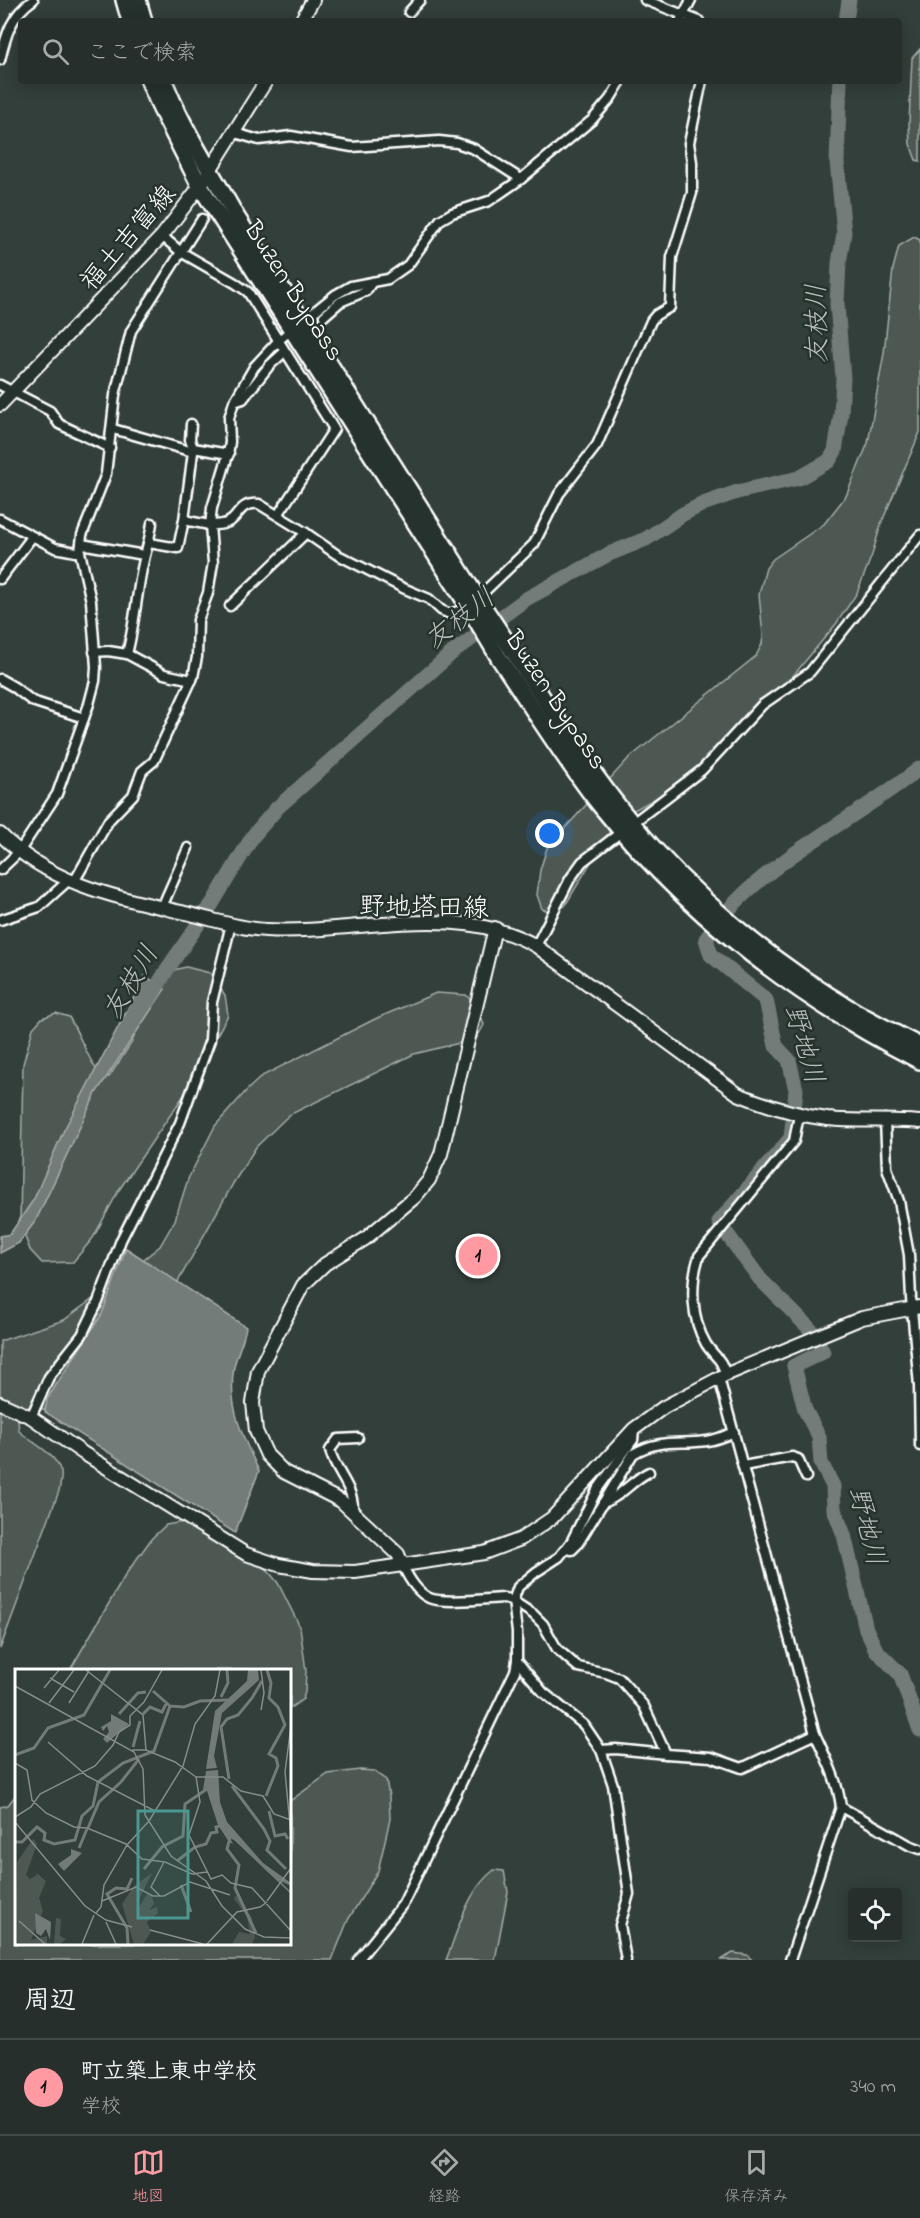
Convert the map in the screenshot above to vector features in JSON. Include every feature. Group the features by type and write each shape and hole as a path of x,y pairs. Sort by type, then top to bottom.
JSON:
{"highway":[{"path":"124,0 129,18"},
{"path":"138,0 143,18"},
{"name":"Buzen Bypass","path":"150,84 200,186 298,326 506,654 569,739 627,827 678,892 772,971 849,1022 920,1061"},
{"name":"Buzen Bypass","path":"165,84 192,143 210,169 298,326"},
{"name":"Buzen Bypass","path":"627,827 732,923 778,960 856,1012 920,1046"}],"street":[{"path":"0,60 7,32 17,13 33,0"},
{"path":"303,18 313,0"},
{"path":"409,12 420,0"},
{"path":"645,0 682,18 691,0"},
{"name":"福土吉富線","path":"0,405 162,236 200,186 264,84"},
{"path":"0,921 39,907 71,881 109,820 133,795 142,771 154,762 192,680 198,657 198,620 208,593 213,563 210,525 212,508 229,454 229,418 234,402 254,368 279,340 343,291 351,286 388,279 408,265 440,220 452,213 489,201 521,179 592,120 619,84"},
{"path":"184,520 210,525 223,524 232,520 241,507 250,503 259,504 306,532 336,554 403,588 429,598 441,610 450,614 458,612 486,590 526,554 534,543 559,494 597,445 651,321 656,315 670,307 672,257 692,193 692,162 689,143 701,84"},
{"path":"235,133 259,140 291,136 352,147 439,141 474,149 521,179"},
{"path":"0,870 19,852 57,794 96,681 91,601 80,552 82,535 95,497 106,474 115,394 131,331 202,219"},
{"path":"162,236 181,252 248,292 334,429 278,515"},
{"path":"324,316 340,302 366,291 372,282"},
{"path":"234,402 243,399 269,366 281,355"},
{"path":"0,385 50,411 59,424 110,448"},
{"path":"149,543 178,548 193,450 190,440 193,430 191,424"},
{"path":"112,429 193,450 229,454"},
{"path":"0,519 55,548 76,552"},
{"path":"127,654 133,630 144,555 149,543 152,523"},
{"path":"230,606 306,532"},
{"path":"536,946 570,879 582,862 702,770 762,705 810,672 920,535"},
{"path":"0,579 32,537"},
{"path":"81,544 144,555"},
{"path":"94,652 108,651 127,654 164,674 192,680"},
{"path":"0,679 32,701 84,718"},
{"name":"野地塔田線","path":"0,834 19,852 51,873 71,881 119,898 231,924 265,930 420,923 476,924 495,928 518,936 536,946 738,1094 775,1108 829,1119 885,1119 920,1122"},
{"path":"162,907 188,848"},
{"path":"31,1417 49,1377 82,1335 98,1302 121,1240 180,1123 210,1040 212,1002 231,924"},
{"path":"495,928 441,1154 429,1180 415,1197 365,1239 325,1264 303,1285 258,1371 253,1403 256,1431 267,1455 284,1472 341,1501 398,1554 409,1579 429,1598 513,1600 543,1624 557,1649 578,1667 619,1678 644,1706 666,1754"},
{"path":"790,1960 841,1807 839,1792 815,1734 734,1432 722,1377 724,1365 707,1345 696,1322 693,1303 695,1267 699,1256 794,1141 799,1114"},
{"path":"885,1119 887,1168 898,1201 909,1255 916,1307 920,1446"},
{"path":"0,1403 31,1417 83,1453 246,1554 279,1565 313,1571 355,1572 484,1552 521,1539 552,1518 634,1429 664,1407 722,1377 862,1318 916,1307"},
{"path":"358,1960 403,1904 515,1671 517,1632 513,1600 518,1587 559,1557 566,1549 597,1490 633,1440 634,1429"},
{"path":"566,1549 572,1550 577,1545 633,1454 644,1447 655,1444 706,1441 734,1432"},
{"path":"353,1512 354,1500 331,1457 330,1450 338,1439 358,1438"},
{"path":"743,1466 792,1457 798,1459 806,1477"},
{"path":"602,1503 612,1500 640,1476 649,1472"},
{"path":"517,1661 543,1692 584,1725 601,1750 613,1785 629,1894 620,1925 626,1960"},
{"path":"601,1750 615,1749 711,1757 742,1768 815,1734"},
{"path":"841,1807 920,1849"}],"shaded area":[{"path":"920,49 920,161 916,160 910,144 909,123 912,58"},
{"path":"914,237 920,240 920,432 881,524 857,593 836,624 788,682 717,756 676,787 623,816 607,835 565,906 553,912 542,909 537,895 540,870 547,848 628,759 756,656 763,636 759,594 766,568 773,559 824,524 846,496 868,443 884,353 893,269 899,246"},
{"path":"186,967 210,973 225,995 228,1015 182,1098 119,1190 93,1238 73,1262 42,1263 30,1250 20,1223 23,1064 33,1028 42,1018 56,1013 69,1017 99,1074 109,1077 132,1042 152,993 170,971"},
{"path":"145,976 165,989 96,1093 36,1220 19,1243 0,1253 0,1236 10,1234 34,1199 63,1132"},
{"path":"436,993 466,995 479,1009 484,1025 476,1039 414,1054 289,1115 256,1147 166,1303 48,1409 21,1410 18,1421 19,1431 54,1459 61,1472 61,1479 59,1491 0,1649 0,1341 64,1320 160,1246 175,1220 188,1179 215,1126 262,1076 375,1019"},
{"path":"126,1248 246,1327 234,1367 233,1395 242,1434 259,1471 235,1533 45,1412 47,1399 102,1314"},
{"path":"183,1522 219,1531 259,1560 278,1583 300,1627 306,1671 303,1699 291,1707 291,1669 71,1669 126,1574 152,1538 166,1525"},
{"path":"360,1770 373,1771 386,1780 390,1819 378,1871 348,1920 332,1960 0,1960 0,1807 8,1805 15,1796 15,1945 291,1945 291,1800 328,1774"},
{"path":"494,1870 504,1871 508,1892 495,1960 446,1960 470,1900 485,1878"},
{"path":"733,1953 747,1955 752,1960 720,1960"}],"waterway":[{"name":"友枝川","path":"846,18 849,0"},
{"name":"友枝川","path":"149,1000 253,836 277,808 452,653 526,599 609,554 646,539 683,514 737,492 799,478 829,461 835,451 841,414 843,378 837,304 839,263 844,233 837,162 840,84"},
{"name":"野地川","path":"719,1222 791,1138 796,1090 789,1060 776,1046 766,1000 711,955 706,939 735,903 778,866 920,768"},
{"name":"野地川","path":"727,1234 760,1279 812,1331"},
{"name":"野地川","path":"819,1344 823,1352 794,1366 805,1410 819,1437 821,1463 833,1486 834,1509 844,1535 866,1629 876,1650 900,1674 920,1730"}],"tunnel":[{"path":"282,354 324,316"}],"place":[{"name":"町立築上東中学校","path":"478,1256"}]}
